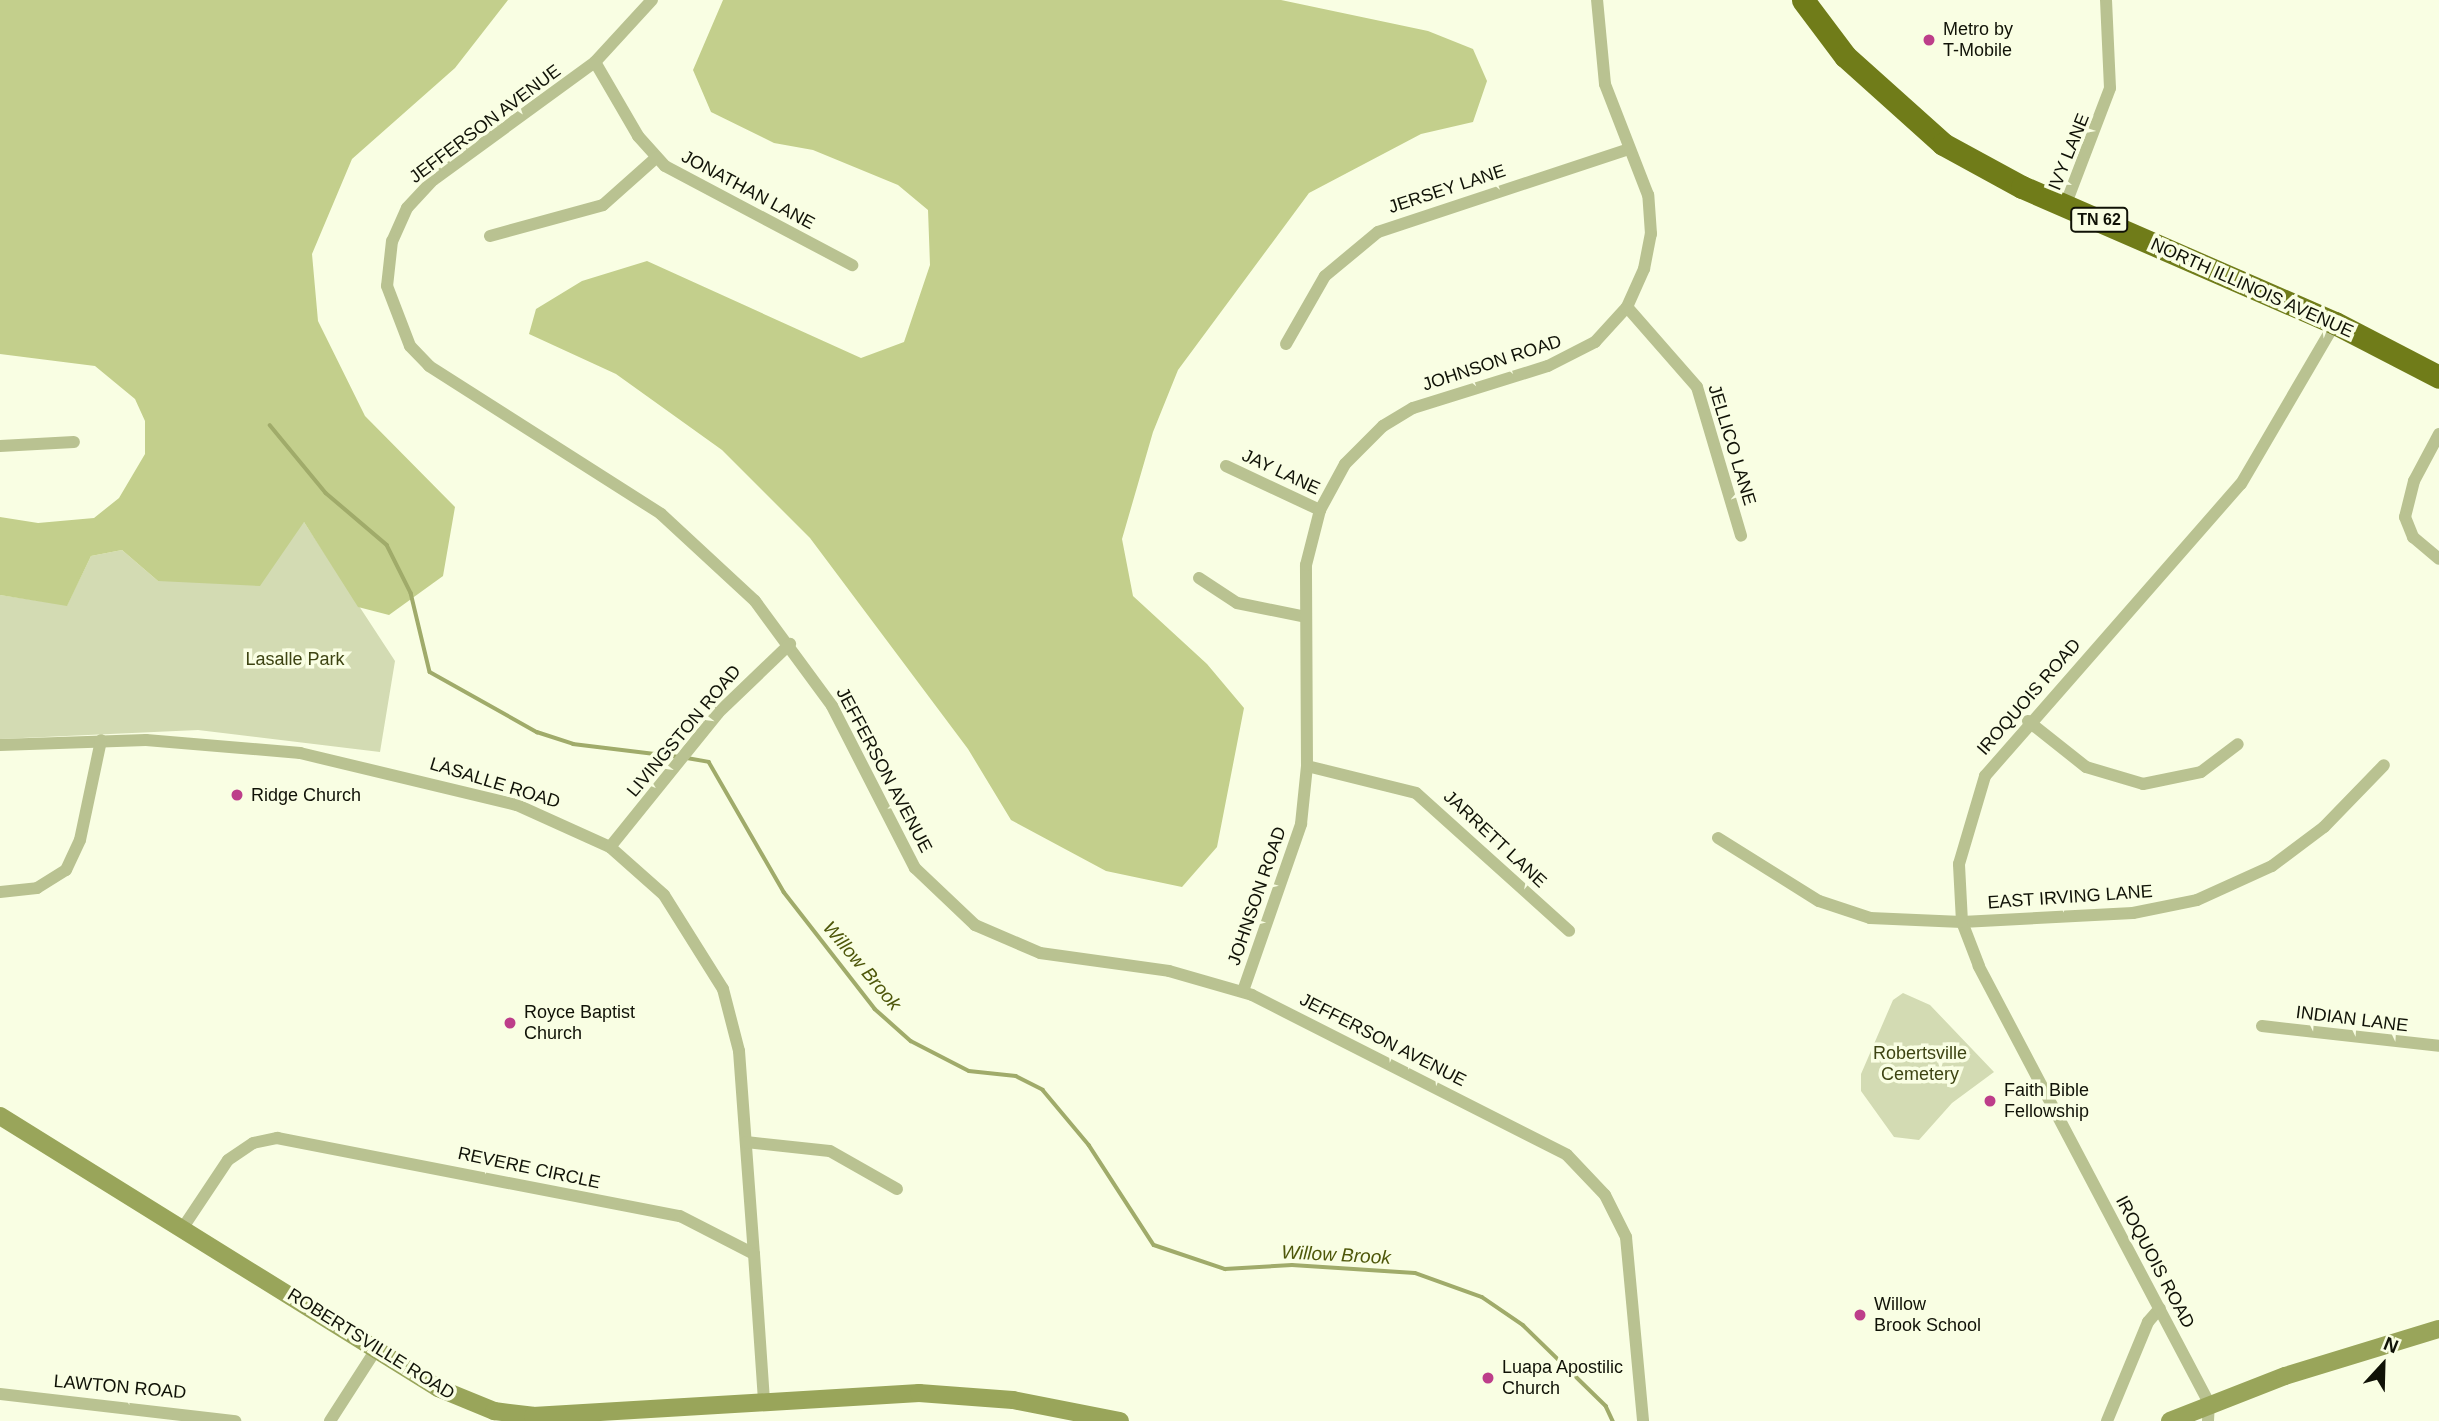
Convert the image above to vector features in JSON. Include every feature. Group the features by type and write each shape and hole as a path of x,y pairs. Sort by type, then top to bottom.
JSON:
{"highway":[{"name":"NORTH ILLINOIS AVENUE","path":"1802,0 1845,56 1909,118 1980,165 2065,206 2335,323 2439,377"}],"street":[{"name":"JEFFERSON AVENUE","path":"652,0 595,62 433,180 407,208 387,272 399,329 429,366 684,532 790,644 845,727 915,868 975,925 1040,953 1169,971 1242,991 1546,1141 1588,1174 1610,1203 1629,1250 1643,1421"},
{"name":"JOHNSON ROAD","path":"1242,991 1293,853 1307,766 1306,565 1320,510 1345,464 1383,426 1435,398 1574,356 1627,307 1651,234 1648,195 1605,84 1597,0"},
{"name":"IVY LANE","path":"2065,206 2104,111 2113,64 2106,0"},
{"name":"JONATHAN LANE","path":"595,62 656,158 852,265"},
{"name":"JERSEY LANE","path":"1286,344 1325,276 1378,232 1629,149"},
{"path":"490,236 603,205 656,158"},
{"name":"JELLICO LANE","path":"1627,307 1697,387 1741,536"},
{"name":"IROQUOIS ROAD","path":"2209,1412 2160,1308 1979,966 1962,922 1959,864 1971,808 1985,776 2028,721 2241,484 2335,323"},
{"path":"2439,434 2414,481 2405,516 2413,537 2439,559"},
{"path":"0,446 74,442"},
{"name":"JAY LANE","path":"1226,466 1320,510"},
{"path":"1199,578 1237,603 1306,617"},
{"name":"LIVINGSTON ROAD","path":"610,847 718,713 790,644"},
{"path":"2028,721 2086,767 2143,784 2201,772 2238,744"},
{"path":"0,892 37,888 66,870 80,840 102,740"},
{"name":"LASALLE ROAD","path":"0,745 102,740 214,743 365,764 517,805 610,847 664,894 718,978 739,1051 754,1254"},
{"name":"EAST IRVING LANE","path":"1718,838 1753,864 1845,912 1962,922 2133,913 2224,891 2288,856 2384,765"},
{"name":"JARRETT LANE","path":"1307,766 1416,793 1569,931"},
{"name":"INDIAN LANE","path":"2262,1026 2439,1045"},
{"name":"ROBERTSVILLE ROAD","path":"0,1116 184,1226 459,1399 509,1415 764,1401 977,1395 1120,1421"},
{"name":"REVERE CIRCLE","path":"184,1226 228,1160 253,1143 277,1138 680,1216 754,1254"},
{"path":"746,1142 830,1151 897,1189"},
{"path":"754,1254 764,1401"},
{"path":"2107,1421 2148,1322 2160,1308"},
{"path":"2170,1421 2209,1412 2439,1329"},
{"path":"330,1421 377,1348"},
{"name":"LAWTON ROAD","path":"0,1394 235,1421"}],"green space":[{"path":"0,0 508,0 455,68 352,159 312,254 318,321 365,416 455,507 443,576 389,615 358,607 304,522 260,586 158,581 122,550 91,556 67,606 0,595 0,517 38,523 94,518 119,498 145,454 145,421 135,399 95,366 0,354"},
{"path":"723,0 1281,0 1428,31 1473,49 1487,81 1473,122 1421,134 1309,193 1178,370 1153,432 1122,539 1133,596 1207,664 1244,708 1217,847 1182,887 1106,871 1011,820 968,749 810,538 722,450 616,374 529,334 536,309 582,281 647,261 861,358 904,342 930,265 928,210 898,185 813,150 774,143 711,112 693,70"},
{"name":"Lasalle Park","path":"304,522 395,661 380,752 198,730 0,739 0,595 67,605 91,556 122,550 158,581"},
{"name":"Robertsville Cemetery","path":"1903,993 1930,1005 1994,1072 1952,1103 1919,1140 1894,1137 1861,1091 1861,1074 1893,1000"}],"waterway":[{"name":"Willow Brook","path":"270,425 326,493 387,545 411,593 430,672 537,732 573,744 679,757"},
{"name":"Willow Brook","path":"687,758 709,762 784,892 875,1009 911,1041 969,1071 1016,1076 1043,1090 1089,1145 1154,1245 1225,1269 1292,1265 1415,1273 1482,1297 1523,1325 1606,1406 1613,1421"}],"place":[{"name":"Metro by T-Mobile","path":"1929,40"},
{"name":"Ridge Church","path":"237,795"},
{"name":"Royce Baptist Church","path":"510,1023"},
{"name":"Faith Bible Fellowship","path":"1990,1101"},
{"name":"Willow Brook School","path":"1860,1315"},
{"name":"Luapa Apostilic Church","path":"1488,1378"}]}
